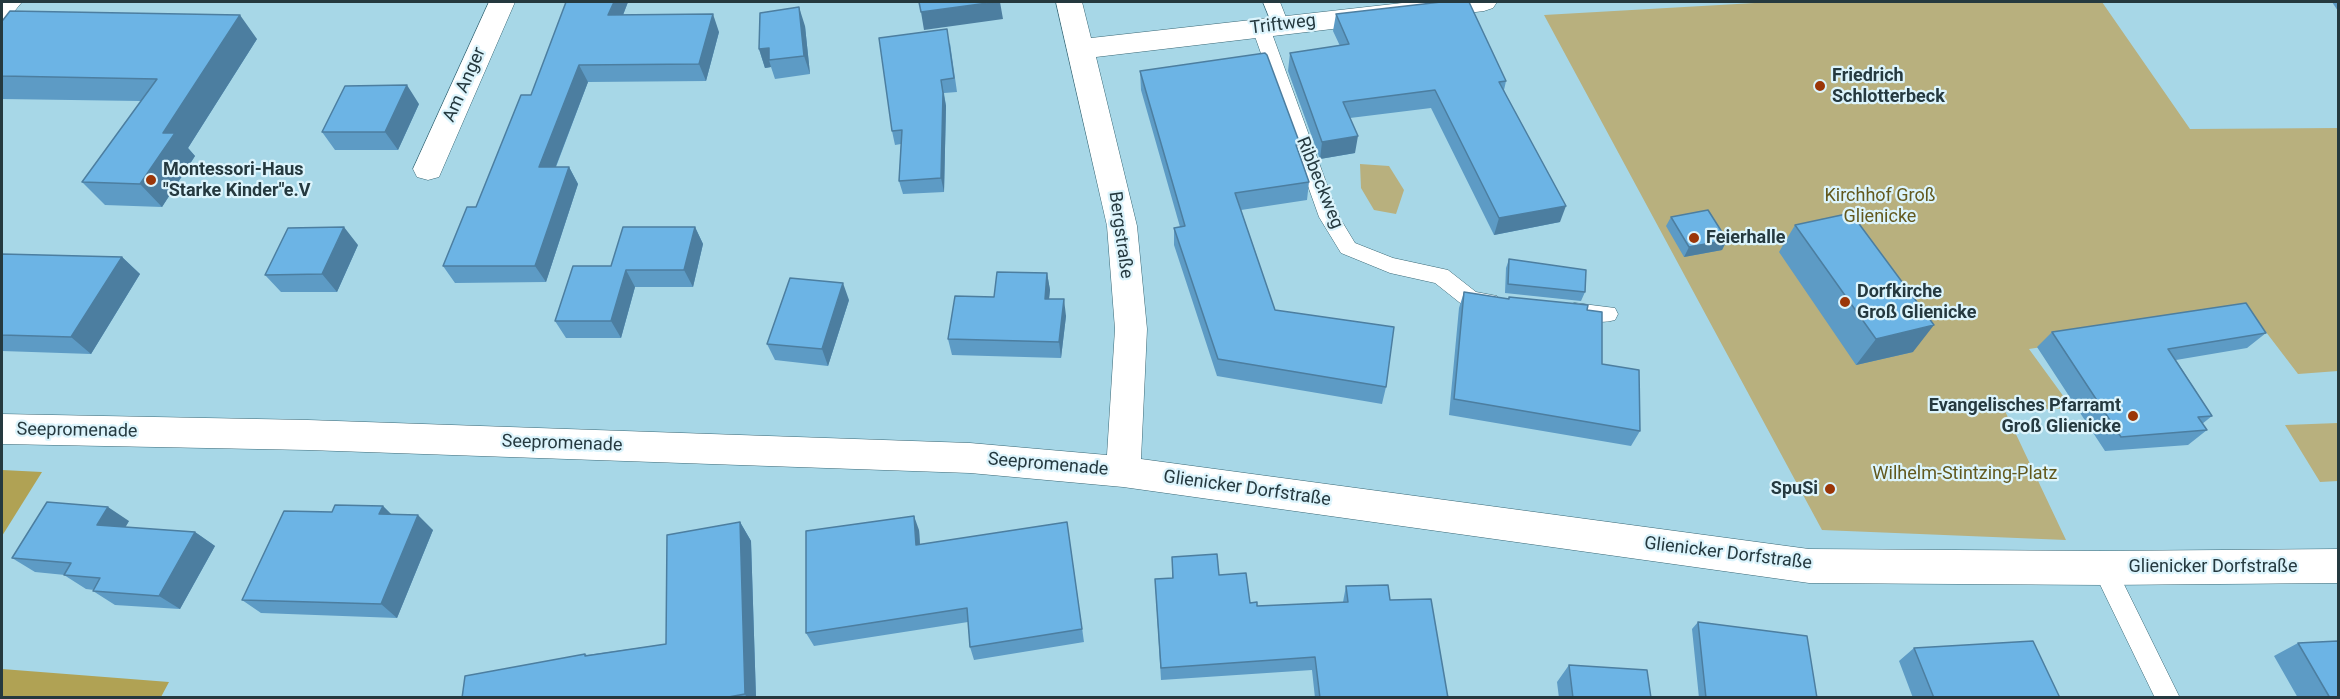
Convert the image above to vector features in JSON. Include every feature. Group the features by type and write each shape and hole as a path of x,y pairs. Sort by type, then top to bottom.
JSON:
{"street":[{"name":"Am Anger","path":"428,169 502,2"},
{"name":"Bergstraße","path":"1070,2 1122,226 1131,329 1123,472"},
{"name":"Triftweg","path":"1082,49 1271,18 1484,2"},
{"name":"Seepromenade","path":"2,429 308,435 969,458 1123,472"},
{"name":"Glienicker Dorfstraße","path":"1123,472 1809,566 2104,568 2338,566"}],"lane":[{"path":"2,15 12,2"},
{"name":"Ribbeckweg","path":"1271,18 1329,217 1348,248 1390,265 1442,276 1471,300 1505,303"},
{"path":"1551,308 1608,314"},
{"path":"2104,568 2168,698"}],"green space":[{"name":"Kirchhof Groß Glienicke","path":"1772,2 2102,2 2190,129 2338,128 2338,371 2298,374 2253,315 2029,349 2072,408 2005,411 2066,540 1822,530 1544,15"},
{"path":"1360,164 1389,166 1404,190 1396,214 1374,210 1361,188"},
{"path":"2338,423 2338,481 2320,482 2285,425"}],"shaded area":[{"path":"2,470 42,472 2,536"},
{"path":"2,669 169,682 161,697 2,697"}],"building":[{"path":"566,2 614,2 608,15 713,14 699,64 579,65 539,167 569,167 535,266 443,266 467,207 476,207 521,95 531,95"},
{"path":"919,2 995,2 921,12"},
{"path":"1441,2 1469,2 1506,81 1499,82 1566,206 1499,218 1435,90 1343,102 1358,136 1322,142 1290,53 1349,44 1336,14"},
{"path":"799,7 804,56 769,60 769,48 759,49 760,13"},
{"path":"10,11 240,15 163,133 175,133 140,184 82,182 157,79 2,76 2,20"},
{"path":"947,29 954,78 941,80 943,93 941,178 899,181 902,130 892,131 879,38"},
{"path":"1265,53 1300,144 1296,145 1309,182 1235,193 1275,310 1394,327 1386,387 1218,359 1174,228 1185,226 1140,71"},
{"path":"407,85 385,132 322,132 345,86"},
{"path":"1708,210 1727,240 1689,247 1671,217"},
{"path":"1851,213 1934,325 1876,339 1795,225"},
{"path":"344,227 322,274 265,275 288,228"},
{"path":"623,227 695,227 684,270 626,270 611,321 555,321 573,266 611,266"},
{"path":"2,254 122,257 71,337 2,335"},
{"path":"1509,259 1586,270 1585,292 1508,284"},
{"path":"997,272 1047,273 1045,299 1064,299 1059,342 948,339 955,296 994,297"},
{"path":"790,278 843,283 822,349 767,344"},
{"path":"1464,292 1509,299 1509,297 1588,305 1587,310 1602,312 1602,364 1639,370 1640,431 1454,399"},
{"path":"2246,303 2266,333 2168,349 2212,416 2198,417 2207,430 2121,437 2052,332"},
{"path":"47,502 108,507 97,525 195,532 159,596 93,591 100,578 64,575 71,563 12,558"},
{"path":"335,505 383,506 379,514 418,515 381,604 242,600 284,511 332,512"},
{"path":"914,516 916,545 1067,522 1082,629 970,647 967,608 806,633 806,531"},
{"path":"740,522 745,694 723,698 462,698 465,676 585,654 585,656 666,644 667,535"},
{"path":"1217,554 1219,575 1246,573 1250,603 1257,602 1257,606 1348,602 1346,586 1388,585 1390,600 1431,599 1448,698 1320,698 1315,657 1161,668 1155,579 1173,578 1172,557"},
{"path":"1698,622 1807,636 1817,698 1706,698"},
{"path":"2033,641 2060,698 1934,698 1914,648"},
{"path":"2338,641 2338,698 2330,698 2298,643"},
{"path":"1569,665 1647,670 1651,698 1573,698"}],"place":[{"name":"Friedrich Schlotterbeck","path":"1820,86"},
{"name":"Montessori-Haus \"Starke Kinder\"e.V","path":"151,180"},
{"name":"Feierhalle","path":"1694,238"},
{"name":"Dorfkirche Groß Glienicke","path":"1845,302"},
{"name":"Evangelisches Pfarramt Groß Glienicke","path":"2133,416"},
{"name":"SpuSi","path":"1830,489"}],"park label":[{"name":"Wilhelm-Stintzing-Platz","path":"1965,474"}]}
